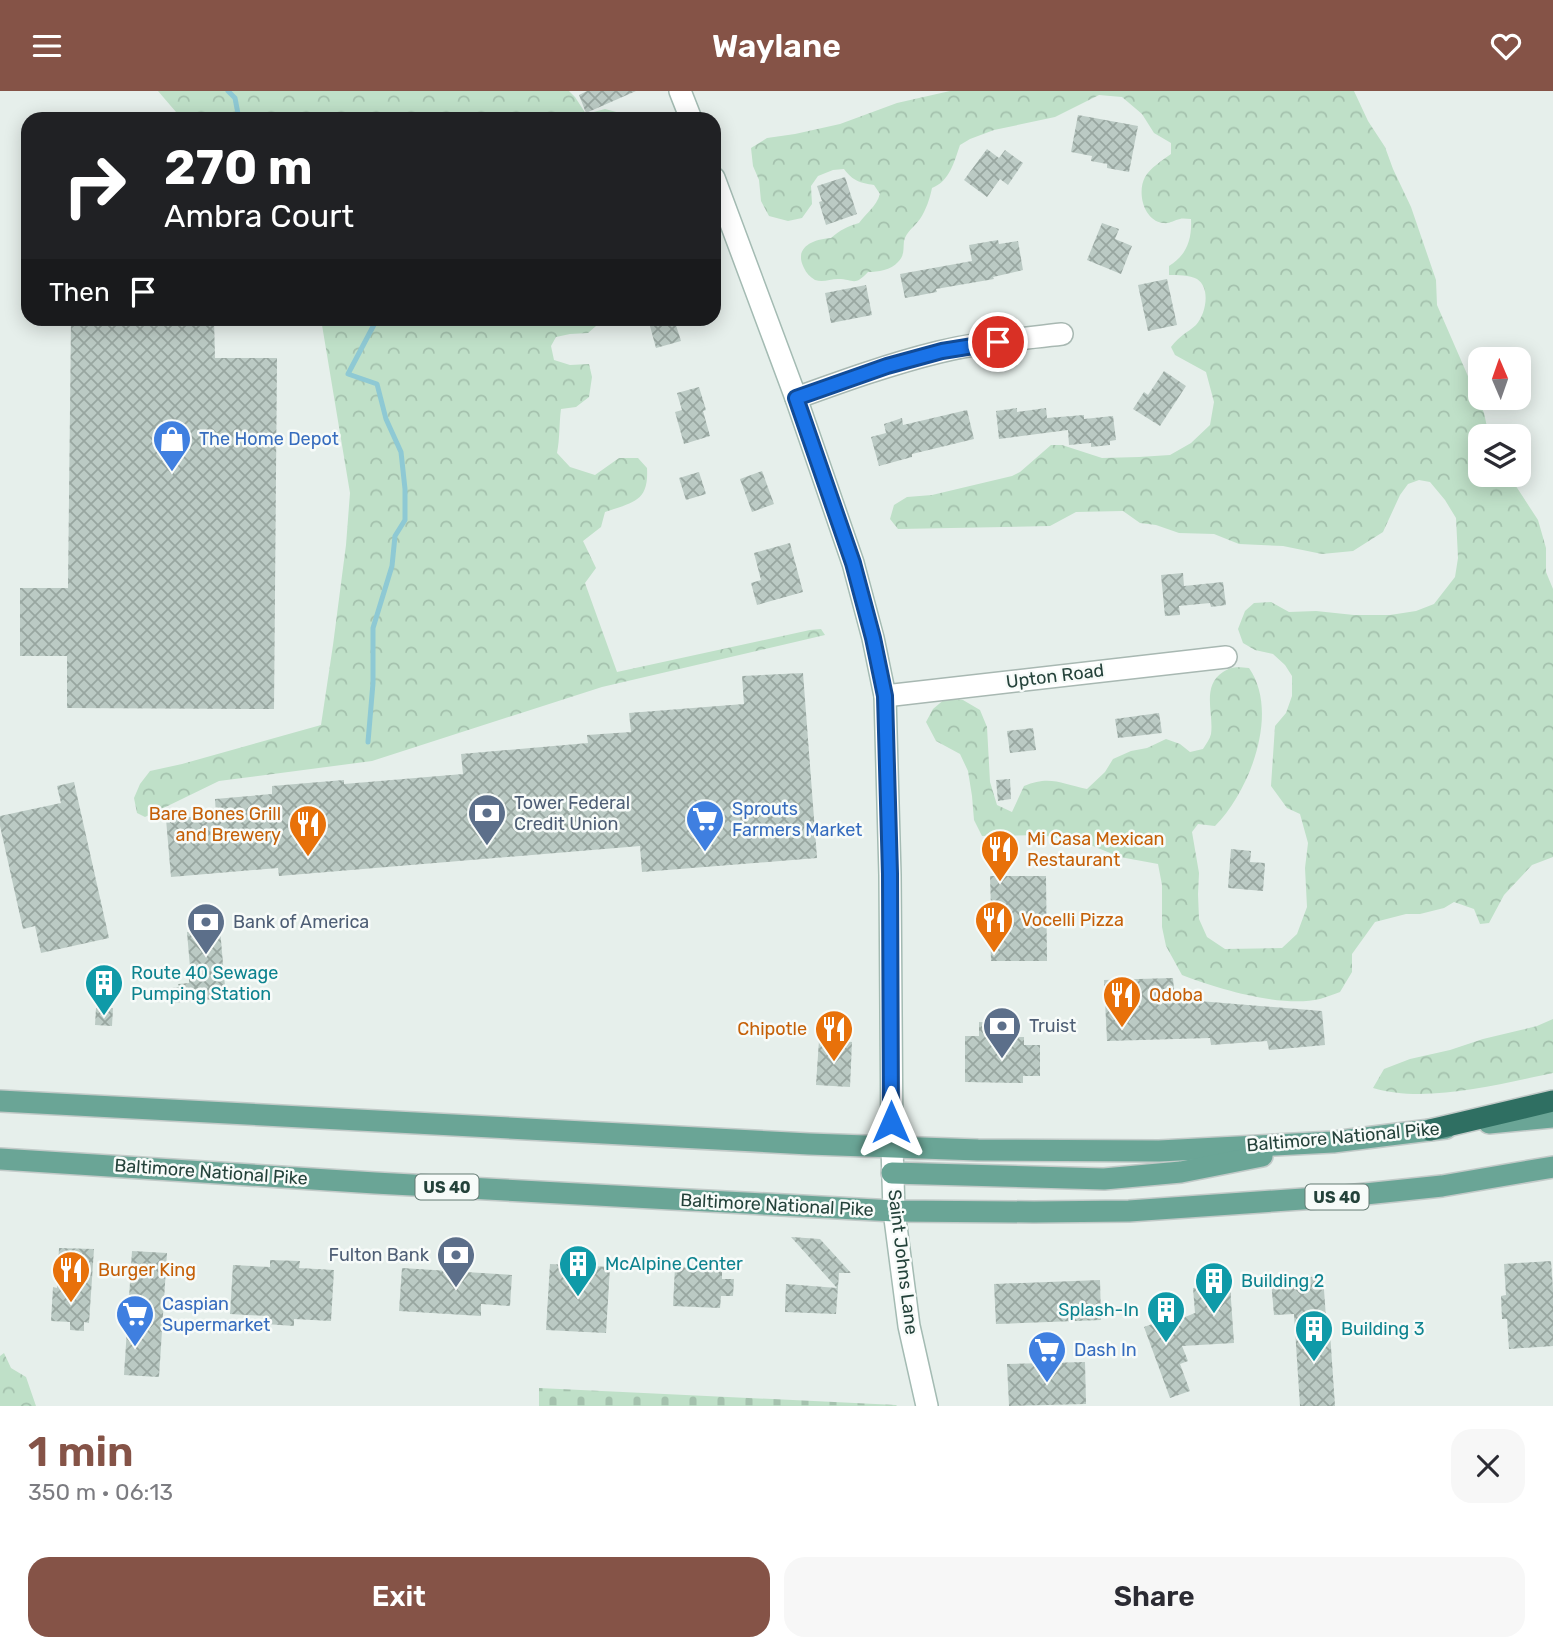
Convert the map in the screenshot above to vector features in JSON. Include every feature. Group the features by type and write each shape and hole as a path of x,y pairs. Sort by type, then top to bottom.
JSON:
{"highway":[{"path":"1430,1130 1553,1101"}],"main road":[{"name":"Baltimore National Pike","path":"0,1101 891,1147 1052,1151 1159,1151 1333,1142 1553,1117"},
{"path":"892,1173 1104,1179 1181,1172 1333,1142"},
{"name":"Baltimore National Pike","path":"0,1159 375,1183 894,1211 1129,1211 1204,1206 1442,1186 1553,1167"}],"street":[{"path":"680,91 688,112"},
{"name":"Saint Johns Lane","path":"721,197 796,398 853,563 885,696 894,1211 909,1326 927,1406"},
{"path":"796,398 881,368 942,351 1062,334"},
{"name":"Upton Road","path":"885,696 1226,657"}],"green space":[{"path":"158,91 569,91 585,112 176,112"},
{"path":"950,91 1354,91 1368,121 1385,147 1411,207 1436,280 1437,305 1468,376 1468,410 1483,410 1484,413 1486,424 1468,424 1468,487 1516,487 1538,520 1546,548 1546,572 1553,589 1553,857 1532,865 1504,895 1489,923 1480,924 1474,909 1454,902 1444,908 1375,922 1352,954 1352,972 1340,992 1305,1001 1250,996 1182,975 1166,946 1162,927 1162,885 1158,864 1120,857 1088,844 1041,835 982,836 974,820 968,771 960,754 936,741 926,722 933,709 946,698 963,700 980,710 987,727 990,782 997,805 1012,812 1024,786 1041,781 1056,781 1087,789 1105,772 1113,759 1166,739 1180,744 1190,752 1203,749 1211,734 1212,685 1226,670 1235,667 1249,668 1258,686 1262,706 1257,750 1249,772 1228,811 1215,826 1198,824 1192,832 1199,873 1199,919 1207,937 1225,949 1282,948 1297,934 1307,907 1305,868 1308,843 1300,814 1287,808 1271,786 1275,726 1286,713 1292,696 1292,676 1273,654 1255,650 1243,643 1238,629 1245,611 1254,603 1271,602 1289,612 1390,615 1416,611 1434,604 1455,577 1458,558 1456,518 1430,482 1419,480 1408,484 1400,495 1383,532 1353,551 1322,554 1283,546 1239,544 1214,534 1179,533 1140,523 1123,511 1076,512 1050,526 898,529 890,519 894,505 907,497 932,495 1012,476 1051,445 1062,445 1102,458 1170,455 1191,443 1210,425 1214,402 1206,372 1175,355 1171,347 1196,325 1206,301 1204,288 1197,279 1169,275 1169,266 1180,257 1187,246 1191,219 1165,223 1156,221 1146,211 1142,197 1145,177 1153,167 1171,154 1171,143 1154,133 1142,114 1122,97 1099,95 1055,117 994,130 970,139 960,145 947,176 932,188 924,212 907,235 902,257 895,265 868,272 854,281 813,279 801,261 803,250 812,242 831,238 859,223 874,206 880,194 874,185 857,181 844,169 833,170 818,176 811,186 812,204 802,218 788,221 769,216 761,201 751,148 767,138 840,124 897,103"},
{"path":"605,109 616,112 594,112"},
{"path":"322,326 596,326 588,333 556,337 551,346 554,360 570,365 589,364 592,377 589,397 576,407 561,409 557,453 570,467 595,475 619,458 638,458 647,468 642,494 631,503 605,512 601,527 583,541 596,568 585,583 617,672 810,630 821,629 825,635 602,687 372,761 219,781 145,817 137,813 134,798 150,771 321,725 346,545 350,493"},
{"path":"1553,1019 1553,1073 1487,1087 1439,1093 1416,1094 1373,1088 1384,1069 1410,1059 1537,1026"},
{"path":"4,1353 11,1368 26,1377 36,1406 0,1406 0,1356"},
{"path":"539,1388 896,1405 897,1406 539,1406"}],"building":[{"path":"587,91 636,91 588,112 586,112 579,95"},
{"path":"1078,115 1138,126 1129,172 1107,168 1107,164 1091,161 1092,156 1071,152"},
{"path":"987,149 999,158 1005,150 1023,163 1008,185 1000,179 987,197 964,180"},
{"path":"845,177 857,214 826,225 817,186"},
{"path":"1102,223 1119,229 1115,239 1132,246 1121,274 1087,260"},
{"path":"998,240 999,244 1018,241 1023,270 905,298 900,274 972,261 969,245"},
{"path":"1167,279 1177,325 1148,331 1138,285"},
{"path":"866,285 872,315 831,323 825,293"},
{"name":"The Home Depot","path":"71,326 214,326 215,358 277,358 274,709 67,708 67,656 20,656 20,588 68,588"},
{"path":"650,326 676,326 681,341 656,348"},
{"path":"1164,371 1186,386 1160,426 1133,409 1144,392 1148,395"},
{"path":"699,387 710,436 684,444 675,412 682,410 677,393"},
{"path":"1017,408 1017,412 1046,408 1047,418 1084,415 1084,419 1113,416 1116,440 1110,441 1110,445 1069,445 1068,430 999,439 996,411"},
{"path":"967,410 974,439 912,454 912,457 879,466 871,437 886,433 884,424 902,418 903,425"},
{"path":"762,471 774,504 752,512 740,479"},
{"path":"699,472 706,494 686,500 679,478"},
{"path":"790,543 803,592 757,605 751,583 761,580 754,553"},
{"path":"1183,573 1184,586 1223,582 1226,605 1211,607 1210,603 1179,606 1180,615 1165,616 1161,575"},
{"path":"803,673 817,858 642,872 640,846 279,876 278,868 171,877 166,819 216,815 215,799 272,794 272,786 344,780 344,784 463,774 461,754 588,743 587,735 631,732 629,713 744,704 742,676"},
{"path":"1159,713 1162,733 1118,738 1115,719"},
{"path":"1033,728 1036,750 1010,753 1007,731"},
{"path":"1010,779 1011,799 998,801 996,780"},
{"path":"74,782 109,938 41,953 35,926 23,929 0,816 61,803 57,786"},
{"path":"1231,849 1251,851 1250,862 1265,863 1263,891 1228,888"},
{"path":"990,876 1046,876 1047,961 991,961 990,930 983,930 983,909 991,909"},
{"name":"Bank of America","path":"220,929 226,998 171,1003 170,988 189,983 191,979 187,932"},
{"path":"1173,978 1175,1002 1187,1000 1322,1011 1325,1045 1269,1050 1267,1041 1211,1045 1210,1038 1107,1041 1104,980"},
{"name":"Route 40 Sewage Pumping Station","path":"96,1008 113,1008 112,1026 95,1025"},
{"name":"Truist","path":"979,1022 996,1023 996,1037 1024,1037 1024,1045 1040,1045 1040,1076 1023,1076 1023,1083 965,1082 965,1036 979,1036"},
{"name":"Chipotle","path":"819,1040 852,1042 850,1087 816,1085"},
{"path":"791,1237 820,1239 851,1273 839,1273 836,1314 785,1312 786,1284 837,1288"},
{"name":"Burger King","path":"59,1248 94,1249 89,1323 84,1322 84,1331 70,1330 70,1322 51,1321 53,1287 57,1288"},
{"path":"132,1251 167,1253 159,1377 124,1375"},
{"path":"270,1260 300,1261 299,1268 334,1270 331,1321 294,1319 294,1326 266,1324 266,1316 230,1314 233,1265 270,1267"},
{"path":"1551,1261 1553,1346 1509,1349 1507,1319 1502,1319 1501,1296 1506,1295 1504,1264"},
{"name":"McAlpine Center","path":"550,1264 610,1267 606,1333 546,1330"},
{"path":"675,1267 722,1269 722,1279 734,1279 733,1296 721,1296 720,1308 673,1306"},
{"name":"Fulton Bank","path":"402,1268 512,1275 510,1306 481,1304 481,1316 399,1311"},
{"path":"1323,1276 1326,1318 1329,1318 1335,1406 1300,1406 1294,1314 1274,1315 1271,1280"},
{"path":"1100,1280 1101,1320 996,1324 994,1284"},
{"path":"1230,1285 1234,1343 1182,1346 1188,1361 1180,1364 1190,1391 1170,1398 1144,1327 1163,1320 1165,1325 1195,1313 1193,1288"},
{"name":"Dash In","path":"1085,1362 1086,1404 1009,1406 1007,1364"}],"waterway":[{"path":"228,91 235,98 238,112"},
{"path":"368,742 373,683 373,628 392,566 395,536 405,520 401,452 386,419 377,384 348,374 373,326"}],"place":[{"name":"The Home Depot","path":"172,473"},
{"name":"Tower Federal Credit Union","path":"487,847"},
{"name":"Sprouts Farmers Market","path":"705,853"},
{"name":"Bare Bones Grill and Brewery","path":"308,858"},
{"name":"Mi Casa Mexican Restaurant","path":"1000,883"},
{"name":"Vocelli Pizza","path":"994,954"},
{"name":"Bank of America","path":"206,956"},
{"name":"Route 40 Sewage Pumping Station","path":"104,1017"},
{"name":"Qdoba","path":"1122,1029"},
{"name":"Truist","path":"1002,1060"},
{"name":"Chipotle","path":"834,1063"},
{"name":"Fulton Bank","path":"456,1289"},
{"name":"McAlpine Center","path":"578,1298"},
{"name":"Burger King","path":"71,1304"},
{"name":"Building 2","path":"1214,1315"},
{"name":"Splash-In","path":"1166,1344"},
{"name":"Caspian Supermarket","path":"135,1348"},
{"name":"Building 3","path":"1314,1363"},
{"name":"Dash In","path":"1047,1384"}],"route":[{"path":"891,1122 890,874 885,696 853,563 796,398 887,366 942,351 998,342"}]}
